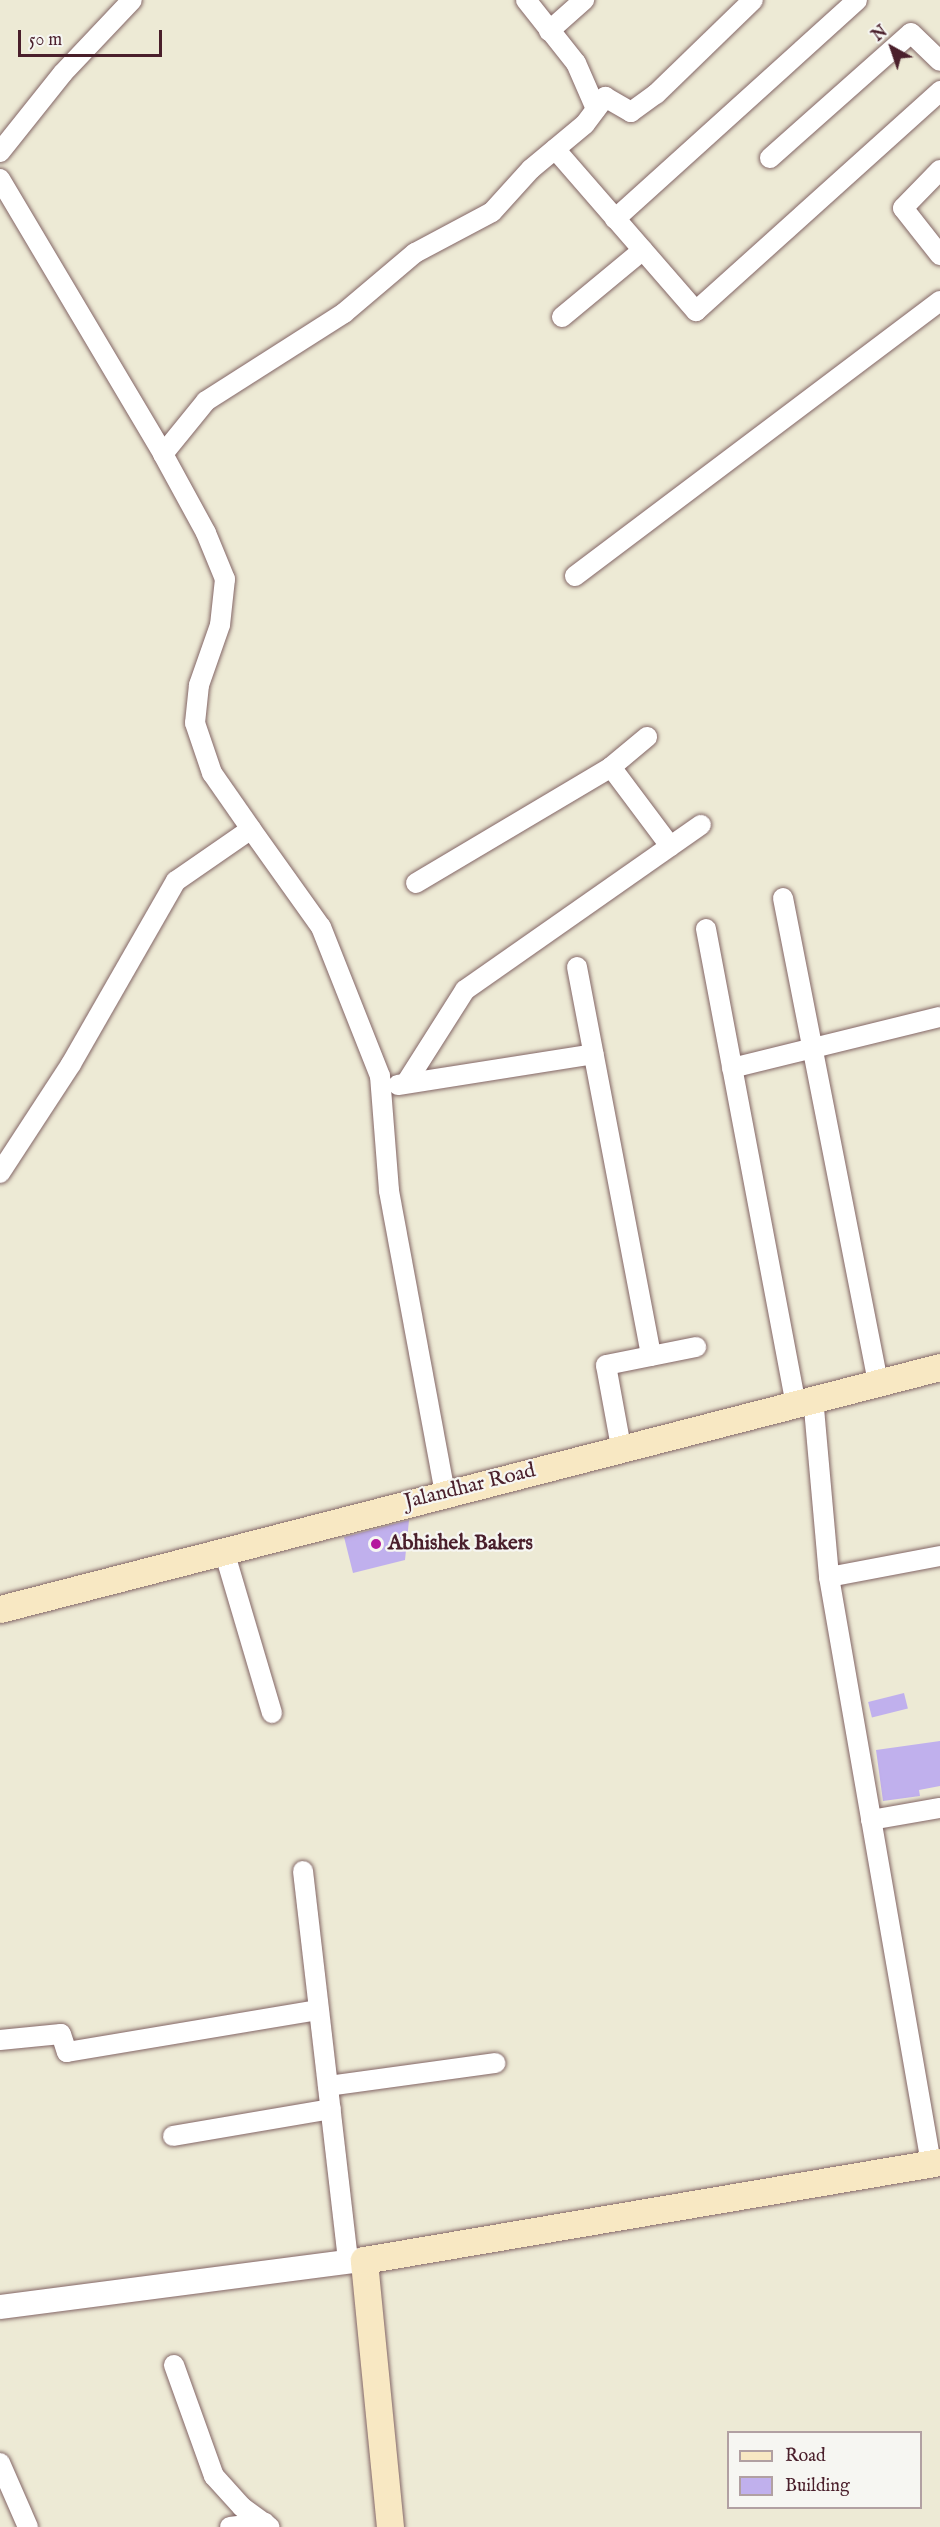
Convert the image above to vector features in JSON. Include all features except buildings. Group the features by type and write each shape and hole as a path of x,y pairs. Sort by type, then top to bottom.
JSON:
{"main road":[{"name":"Jalandhar Road","path":"0,1609 804,1400 940,1367"},
{"path":"390,2527 356,2260 935,2163"}],"street":[{"path":"0,152 63,73 132,0"},
{"path":"526,0 576,63 596,109"},
{"path":"549,31 584,0"},
{"path":"163,454 206,401 344,313 415,253 492,212 596,109 605,97 631,112 705,50 753,0"},
{"path":"615,219 857,0"},
{"path":"770,158 911,33 940,61"},
{"path":"555,149 696,311 940,91"},
{"path":"940,170 903,208 940,255"},
{"path":"0,179 163,454 206,533 225,579 220,625 199,685 195,723 212,773 321,927 355,1009 381,1087 389,1191 445,1493"},
{"path":"562,317 643,250"},
{"path":"575,576 940,302"},
{"path":"416,883 611,766 647,736"},
{"path":"611,766 670,846"},
{"path":"406,1083 465,990 701,825"},
{"path":"0,1173 71,1064 176,881 250,829"},
{"path":"783,898 878,1382"},
{"path":"706,929 732,1068 804,1400 829,1577 871,1820 935,2163"},
{"path":"577,967 651,1356"},
{"path":"732,1068 812,1046 940,1017"},
{"path":"381,1087 594,1054"},
{"path":"621,1448 606,1365 696,1347"},
{"path":"224,1551 272,1713"},
{"path":"829,1577 940,1556"},
{"path":"871,1820 940,1808"},
{"path":"0,2307 356,2260 331,2109 303,1871"},
{"path":"0,2040 61,2034 67,2052 319,2010"},
{"path":"328,2086 495,2063"},
{"path":"173,2136 331,2109"},
{"path":"174,2365 214,2476 242,2506 268,2525"},
{"path":"0,2463 28,2527"},
{"path":"230,2527 268,2525"}],"place":[{"name":"Abhishek Bakers","path":"376,1544"}]}
